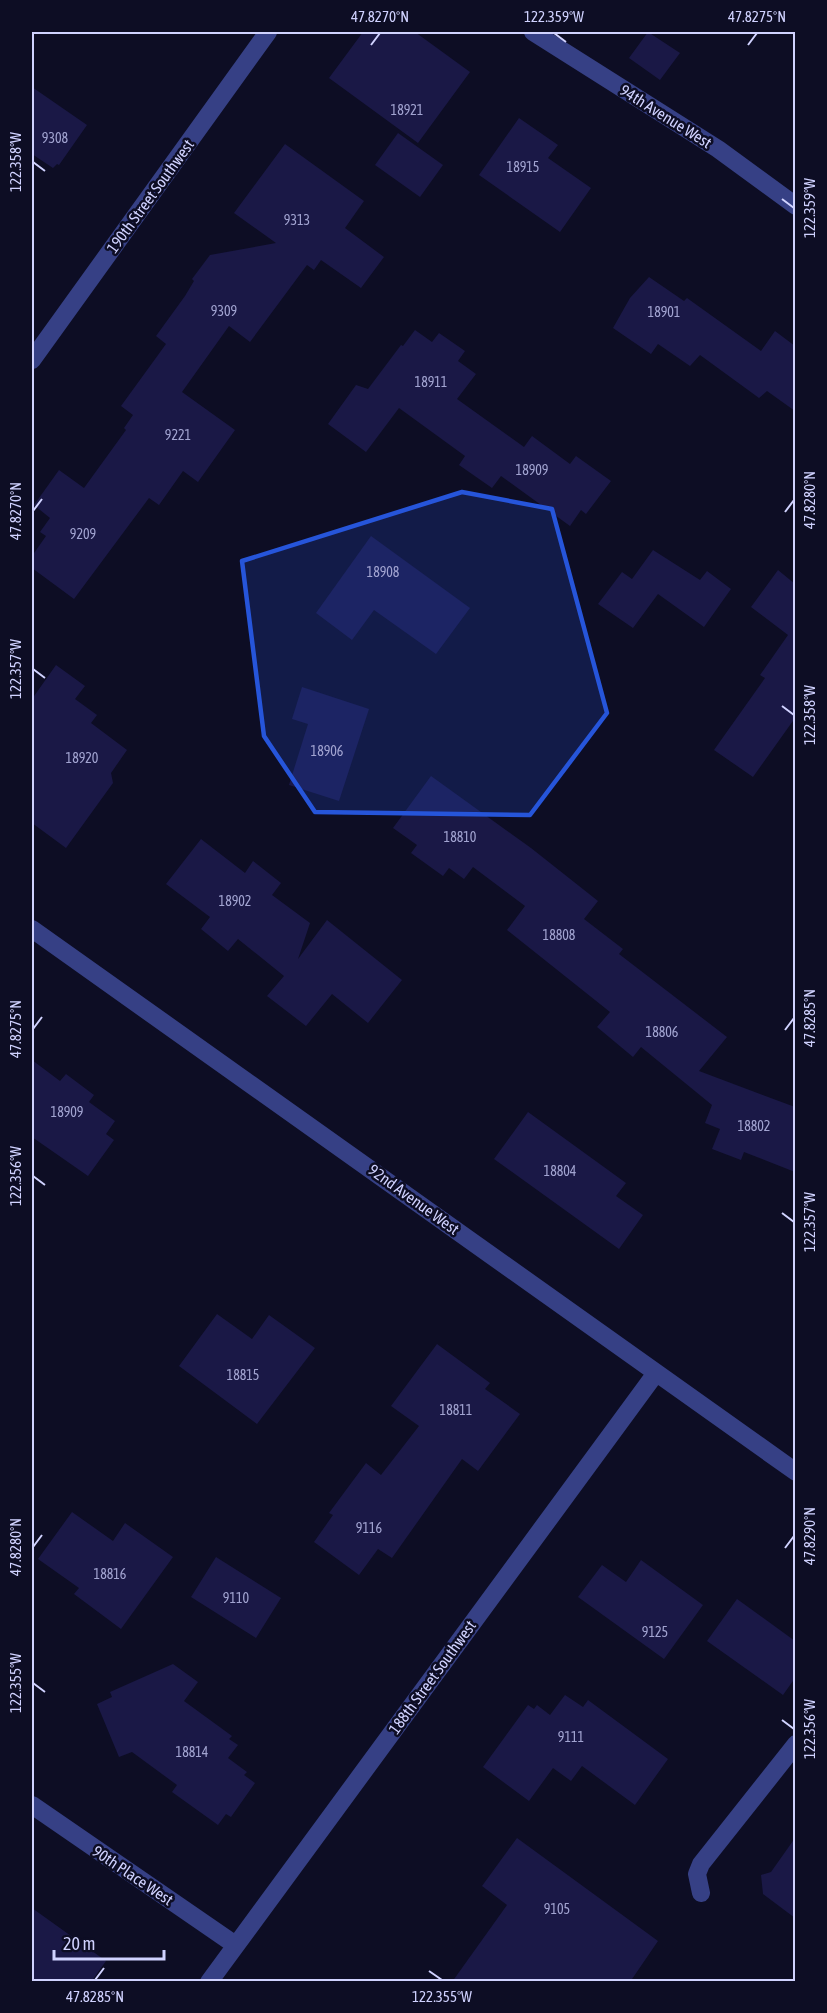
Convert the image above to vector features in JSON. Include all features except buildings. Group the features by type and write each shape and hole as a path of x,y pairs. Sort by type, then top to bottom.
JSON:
{"street":[{"name":"190th Street Southwest","path":"32,360 268,32"},
{"name":"94th Avenue West","path":"533,32 718,149 795,206"},
{"name":"92nd Avenue West","path":"32,929 795,1472"},
{"name":"188th Street Southwest","path":"208,1982 656,1373"},
{"path":"701,1893 697,1874 701,1864 795,1744"},
{"name":"90th Place West","path":"32,1805 234,1944"}],"highlighted area":[{"path":"462,492 552,509 607,713 530,815 315,812 264,736 242,561"}]}
